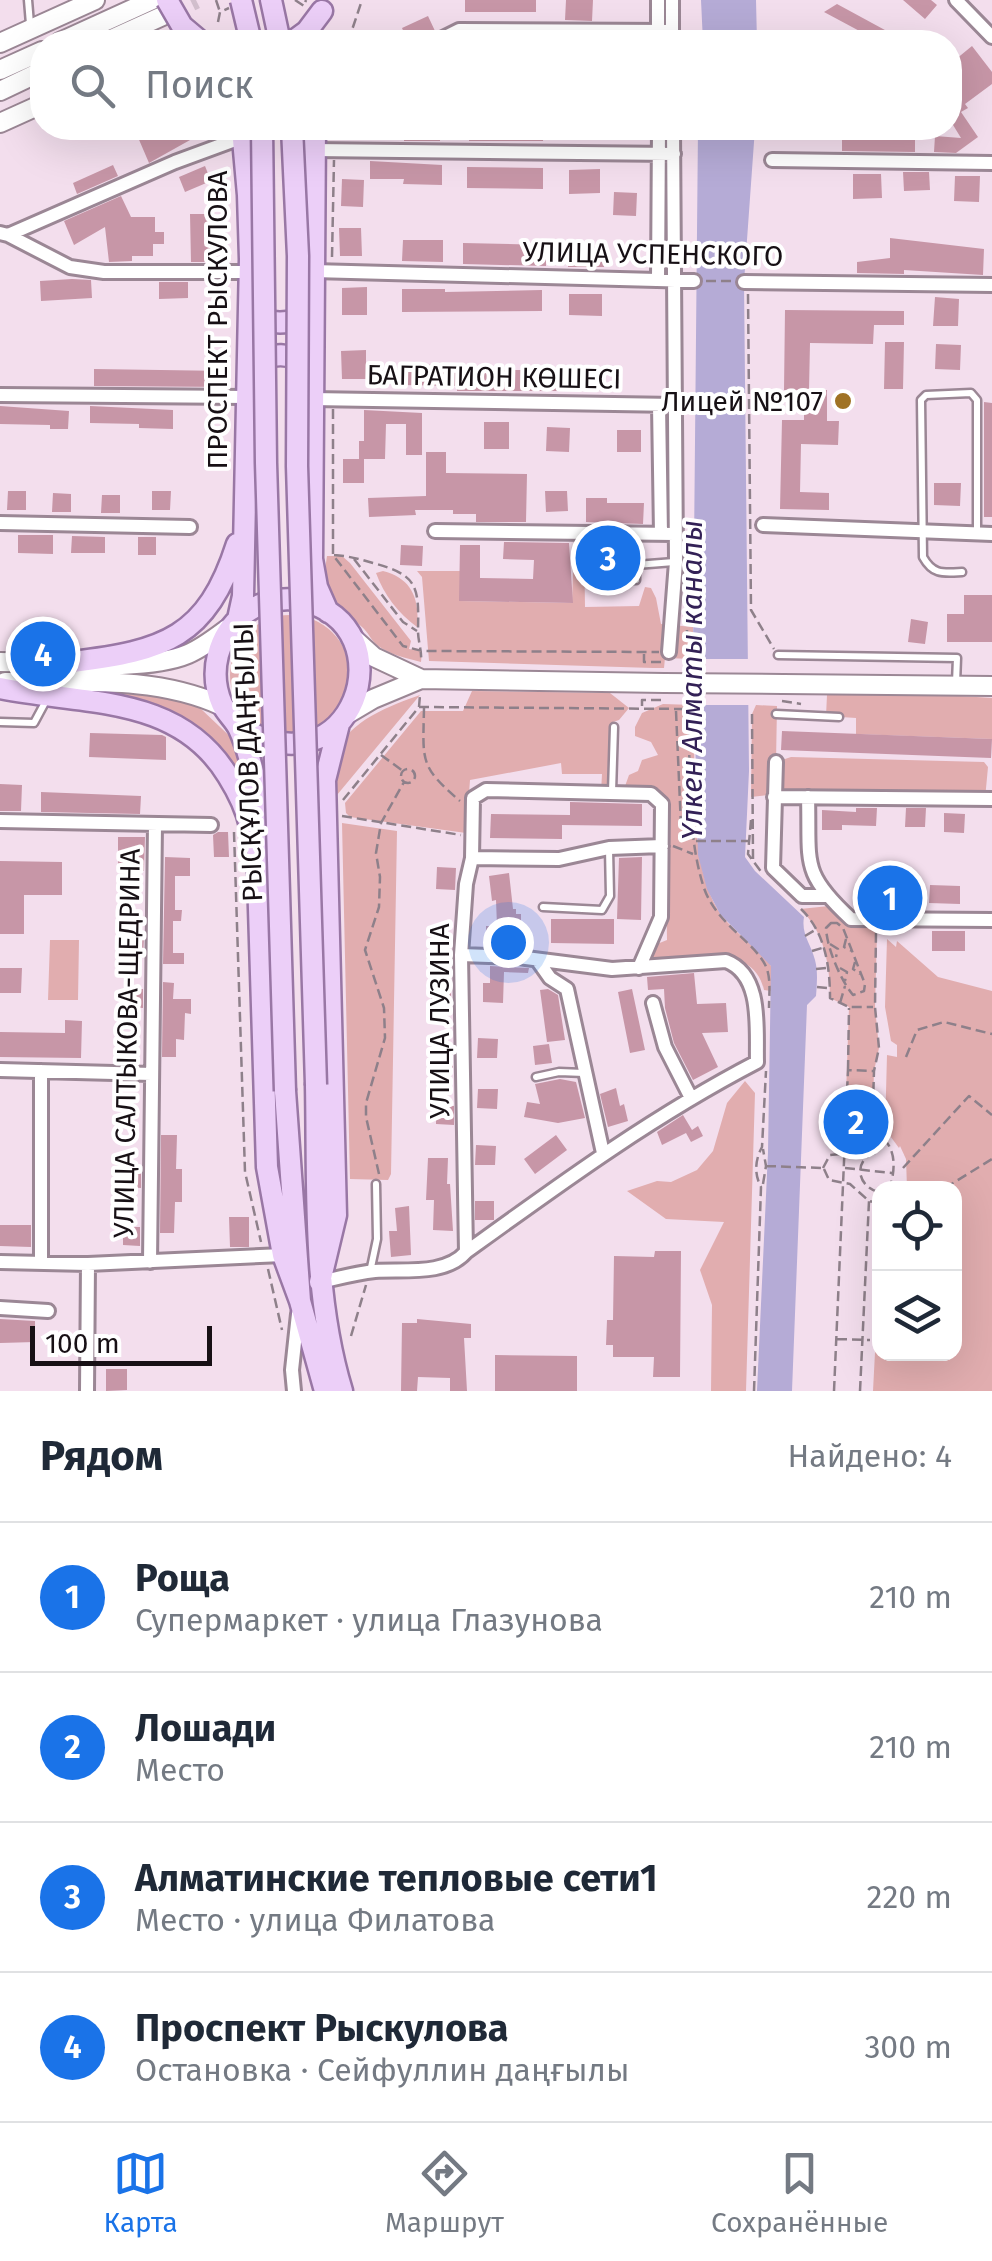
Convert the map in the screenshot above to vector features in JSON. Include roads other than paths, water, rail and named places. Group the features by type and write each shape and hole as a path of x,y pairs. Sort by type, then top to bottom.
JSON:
{"main road":[{"path":"0,43 95,0"},
{"path":"86,30 152,0"},
{"path":"241,0 248,30"},
{"path":"271,0 277,30"},
{"path":"308,30 318,4"},
{"path":"318,4 319,30"},
{"path":"126,30 167,7 187,30"},
{"path":"0,70 30,56"},
{"path":"0,91 30,77"},
{"path":"0,123 30,109"},
{"name":"РЫСҚҰЛОВ ДАҢҒЫЛЫ","path":"249,140 266,463 285,1091 300,1301 325,1391"},
{"name":"ПРОСПЕКТ РЫСКУЛОВА","path":"244,512 249,140"},
{"name":"РЫСҚҰЛОВ ДАҢҒЫЛЫ","path":"293,140 298,256 297,466 320,1282 325,1327 342,1391"},
{"path":"314,140 312,559 317,587 328,612 374,657 420,678 664,692 782,693 992,686"},
{"path":"249,309 256,317 281,323 303,316 313,307"},
{"path":"248,374 262,358 276,355 293,357 312,369"},
{"path":"222,706 216,661 243,596 244,512"},
{"path":"72,662 158,646 192,623 220,588 229,569 244,512"},
{"path":"0,662 160,662 202,648 254,607 275,600 296,599 328,612"},
{"path":"320,1282 336,1214 325,780 342,720 355,699 360,676 353,638"},
{"path":"0,685 121,683 170,687 222,706 237,724 260,740 293,745 316,739 373,699 420,678"},
{"path":"0,685 137,710 169,720 196,737 221,764 237,791 248,816 258,862"},
{"path":"237,724 255,780 267,1167 274,1256 300,1301"}],"street":[{"path":"658,0 664,30"},
{"path":"666,30 672,0"},
{"path":"956,0 992,37"},
{"path":"4,234 228,140"},
{"path":"662,140 675,280 675,405 668,534"},
{"path":"658,280 670,140"},
{"path":"314,150 666,154"},
{"path":"772,160 992,163"},
{"path":"4,234 70,267 104,272 250,272"},
{"name":"УЛИЦА УСПЕНСКОГО","path":"313,271 694,280"},
{"name":"УЛИЦА УСПЕНСКОГО","path":"746,288 992,285"},
{"path":"0,394 247,398"},
{"name":"БАГРАТИОН КӨШЕСІ","path":"312,398 675,405"},
{"path":"659,405 668,534 676,562 666,657"},
{"path":"0,523 190,526"},
{"path":"762,525 985,534"},
{"path":"435,531 668,534"},
{"path":"776,762 773,868 802,896 826,896"},
{"name":"УЛИЦА ЛУЗИНА","path":"466,1252 460,954 476,799 486,790 612,793"},
{"path":"612,793 651,794 662,804 661,916 639,968"},
{"path":"774,797 992,798"},
{"path":"808,797 811,874 847,920 992,920"},
{"path":"0,821 212,825"},
{"name":"УЛИЦА САЛТЫКОВА-ЩЕДРИНА","path":"150,1262 155,824"},
{"path":"472,858 559,859 609,848 662,846"},
{"path":"320,1282 370,1272 431,1269 457,1262 603,1153 690,1096 762,1058 756,1008 748,978 738,965 726,961 612,970 518,957 460,954"},
{"path":"538,961 550,978 568,989 603,1153"},
{"path":"653,1003 666,1047 690,1096"},
{"path":"0,1070 152,1074"},
{"path":"41,1072 41,1262"},
{"path":"0,1262 88,1264 274,1256"},
{"path":"88,1264 88,1391"},
{"path":"294,1391 292,1370 300,1301"},
{"path":"0,1308 48,1311"}],"lane":[{"path":"28,0 31,29"},
{"path":"962,572 937,574 923,557 921,400 926,395 971,393 977,400 985,534"},
{"path":"599,580 636,580 636,565 676,562"},
{"path":"778,655 956,658 956,686"},
{"path":"0,722 34,724 49,696"},
{"path":"776,714 840,717"},
{"path":"612,793 614,727"},
{"path":"543,908 602,910 610,896 609,848"},
{"path":"536,1078 559,1072 585,1074"},
{"path":"370,1272 375,1258 378,1182"}],"tunnel":[{"path":"167,14 196,0"}],"place":[{"name":"Лицей №107","path":"843,401"},
{"name":"Алматинские тепловые сети1","path":"608,558"},
{"name":"Проспект Рыскулова","path":"43,654"},
{"name":"Роща","path":"890,898"},
{"name":"Лошади","path":"856,1122"}],"water label":[{"name":"Үлкен Алматы каналы","path":"692,680"}]}
